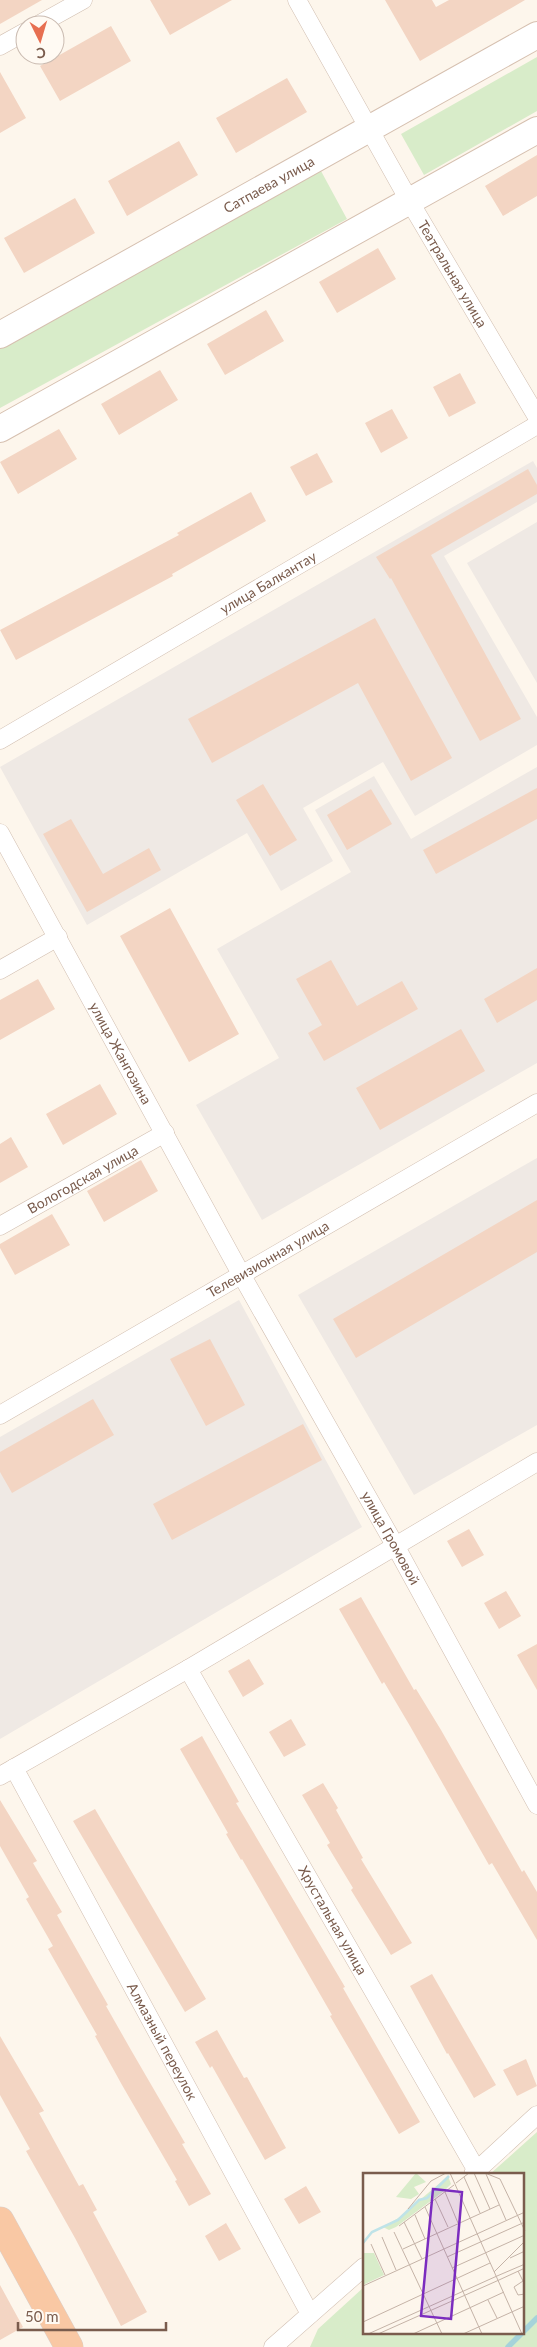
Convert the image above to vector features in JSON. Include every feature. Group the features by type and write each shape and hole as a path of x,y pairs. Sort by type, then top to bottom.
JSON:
{"highway":[{"path":"0,2221 69,2347"}],"main road":[{"name":"Сатпаева улица","path":"0,336 537,35"},
{"path":"0,429 537,130"}],"street":[{"path":"56,15 83,0"},
{"name":"Театральная улица","path":"297,0 410,202 537,417"},
{"path":"0,46 15,38"},
{"name":"улица Балкантау","path":"0,740 537,425"},
{"name":"улица Жангозина","path":"0,833 241,1274"},
{"path":"0,970 58,937"},
{"name":"Телевизионная улица","path":"0,1415 537,1103"},
{"name":"Вологодская улица","path":"0,1226 165,1133"},
{"name":"улица Громовой","path":"241,1274 396,1547 537,1805"},
{"path":"7,1772 188,1669 537,1462"},
{"name":"Хрустальная улица","path":"188,1669 475,2173"},
{"name":"Алмазный переулок","path":"7,1772 310,2314"},
{"path":"475,2173 537,2115"},
{"path":"273,2347 363,2269"}],"shaded area":[{"path":"533,461 537,468 537,502 444,556 537,717 537,745 415,816 383,762 303,808 333,861 281,891 247,833 87,925 0,767"},
{"path":"537,522 537,683 467,563"},
{"path":"537,767 537,1063 262,1220 196,1105 279,1058 217,949 351,872 315,810 374,776 411,839"},
{"path":"537,1158 537,1425 414,1495 298,1295"},
{"path":"239,1300 362,1527 0,1739 0,1437"}],"green space":[{"path":"537,57 537,111 424,175 401,134"},
{"path":"321,171 347,219 0,408 0,346"},
{"path":"537,2132 537,2347 310,2347 318,2329 363,2288 363,2334 524,2334 524,2173 491,2173"}],"building":[{"path":"0,0 42,0 15,15 0,24"},
{"path":"150,0 232,0 170,35"},
{"path":"385,0 432,0 436,7 449,0 525,0 420,61"},
{"path":"111,26 131,61 60,101 40,66 65,65 65,52"},
{"path":"0,72 26,118 0,133"},
{"path":"287,78 307,112 236,153 216,118"},
{"path":"179,141 198,175 127,216 108,181"},
{"path":"537,155 537,196 503,216 485,186"},
{"path":"75,198 95,233 24,273 4,238"},
{"path":"378,248 396,279 337,313 319,282"},
{"path":"266,310 284,341 225,375 207,344"},
{"path":"160,370 178,400 119,435 101,404"},
{"path":"460,373 476,403 449,417 433,387"},
{"path":"392,409 408,438 381,453 365,423"},
{"path":"59,429 77,459 18,494 0,462"},
{"path":"317,453 333,482 306,496 290,467"},
{"path":"528,469 537,485 537,494 431,555 521,719 480,741 391,578 376,557"},
{"path":"251,492 266,521 172,574 173,576 16,660 0,630 179,535 177,533"},
{"path":"375,618 452,758 411,781 358,683 212,763 188,719"},
{"path":"263,784 297,840 270,856 236,800"},
{"path":"537,788 537,819 436,874 423,850"},
{"path":"371,789 392,824 347,850 327,815"},
{"path":"71,819 103,874 149,848 161,870 87,912 43,834"},
{"path":"170,908 239,1034 189,1062 120,936"},
{"path":"331,960 357,1006 402,981 418,1009 324,1061 308,1033 322,1025 296,979"},
{"path":"537,968 537,1000 497,1023 484,999"},
{"path":"38,979 55,1009 0,1040 0,1000"},
{"path":"461,1029 485,1071 380,1130 356,1088"},
{"path":"100,1084 117,1114 63,1145 46,1114"},
{"path":"11,1137 28,1167 0,1183 0,1144"},
{"path":"141,1160 158,1191 104,1222 87,1191"},
{"path":"537,1200 537,1252 356,1358 333,1319"},
{"path":"52,1214 70,1245 15,1275 0,1248 0,1244"},
{"path":"210,1339 245,1405 206,1426 170,1359"},
{"path":"93,1399 114,1435 12,1493 0,1472 0,1452"},
{"path":"303,1424 322,1460 172,1540 153,1504"},
{"path":"469,1529 484,1555 462,1567 447,1541"},
{"path":"506,1591 521,1616 499,1629 484,1603"},
{"path":"361,1597 414,1690 416,1689 441,1730 522,1872 524,1870 537,1892 537,1940 492,1863 489,1865 410,1726 384,1682 382,1684 339,1609"},
{"path":"537,1644 537,1690 517,1655"},
{"path":"249,1659 264,1684 243,1697 228,1671"},
{"path":"291,1719 306,1745 284,1757 269,1732"},
{"path":"202,1736 239,1802 236,1803 345,1987 343,1988 420,2122 399,2134 226,1834 228,1833 180,1749"},
{"path":"323,1783 363,1858 361,1859 412,1943 391,1955 351,1890 353,1888 327,1845 330,1843 302,1795"},
{"path":"0,1800 37,1861 33,1863 62,1912 57,1915 108,2005 106,2006 185,2143 182,2144 211,2194 189,2206 175,2181 177,2180 122,2085 95,2036 97,2035 48,1949 53,1946 26,1899 29,1897 0,1846"},
{"path":"95,1809 206,1999 185,2012 73,1821"},
{"path":"432,1974 496,2085 474,2098 447,2054 410,1986"},
{"path":"217,2030 244,2078 247,2077 286,2148 265,2160 212,2066 210,2068 195,2042"},
{"path":"0,2036 44,2111 39,2113 79,2186 83,2184 97,2210 93,2212 147,2312 121,2326 75,2238 26,2151 30,2149 0,2095"},
{"path":"526,2059 537,2086 517,2096 503,2070"},
{"path":"306,2186 321,2212 299,2224 284,2199"},
{"path":"226,2223 241,2249 219,2261 205,2236"},
{"path":"0,2285 23,2327 0,2340"}],"waterway":[{"path":"524,2331 537,2318"},
{"path":"508,2347 521,2334"}]}
